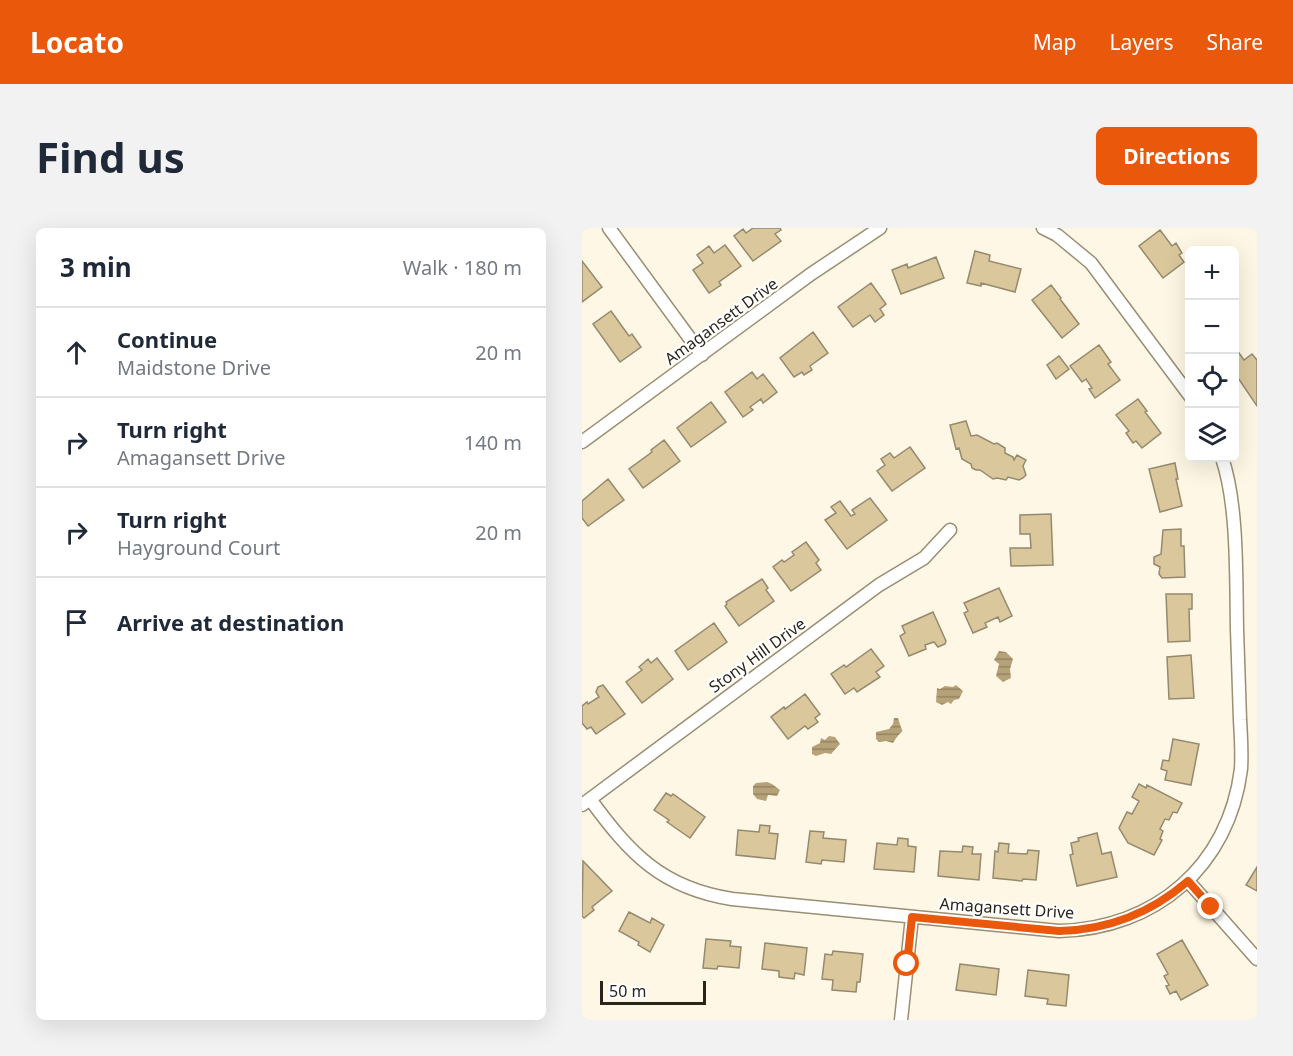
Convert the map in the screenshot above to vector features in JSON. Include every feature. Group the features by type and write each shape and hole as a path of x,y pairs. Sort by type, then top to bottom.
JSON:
{"street":[{"path":"609,228 702,355"},
{"name":"Amagansett Drive","path":"582,442 811,274 880,228"},
{"path":"1043,228 1056,235 1092,265 1185,389"},
{"name":"Amagansett Drive","path":"586,802 637,856 661,874 693,890 732,899 1073,931 1099,927 1143,912 1170,897 1188,881 1217,842 1236,797 1241,768 1233,526 1231,492 1223,462"},
{"name":"Stony Hill Drive","path":"586,802 879,585 924,558 950,530"},
{"path":"1188,881 1257,959"},
{"path":"901,1020 912,917"}],"shaded area":[{"path":"999,651 1006,652 1013,659 1010,669 1011,678 1003,682 996,676 999,664 994,660"},
{"path":"956,685 963,691 959,699 954,700 951,704 948,702 942,705 936,702 937,688"},
{"path":"894,718 898,718 902,731 893,743 879,742 876,739 876,732 889,729"},
{"path":"829,736 835,737 840,744 831,754 816,756 812,754 812,747 820,743 821,738 825,740"},
{"path":"767,782 780,790 777,796 768,795 766,801 757,799 753,794 753,786 756,783"}],"building":[{"path":"753,228 780,228 781,230 775,234 781,241 753,261 734,236 743,229 746,233"},
{"path":"1160,230 1172,246 1176,243 1182,253 1179,255 1184,262 1163,278 1139,246"},
{"path":"725,245 741,266 719,282 721,285 709,293 693,270 703,263 697,255 709,246 714,253"},
{"path":"975,251 990,255 989,261 1021,269 1015,292 981,283 981,286 967,283"},
{"path":"936,257 944,278 901,294 892,270 907,264 908,268"},
{"path":"582,261 602,287 582,302"},
{"path":"871,283 886,304 880,309 884,315 875,322 870,315 853,327 838,307"},
{"path":"1051,285 1079,324 1062,338 1032,300"},
{"path":"611,311 629,336 632,334 641,347 620,362 593,324"},
{"path":"813,332 828,353 810,366 812,370 794,377 780,358"},
{"path":"1099,345 1111,362 1108,364 1120,380 1095,398 1086,379 1082,382 1070,366"},
{"path":"1239,353 1244,360 1252,354 1257,360 1257,406 1239,379"},
{"path":"1059,356 1069,369 1056,379 1047,365"},
{"path":"752,372 757,379 763,374 777,392 763,403 761,399 750,407 753,410 743,417 725,392"},
{"path":"1138,399 1161,433 1142,448 1136,441 1133,443 1126,433 1129,431 1116,415"},
{"path":"711,402 726,422 691,447 677,428"},
{"path":"966,421 971,436 977,435 994,444 997,443 1005,448 1005,453 1014,460 1017,455 1026,460 1023,466 1026,475 1019,480 1008,477 1006,480 993,479 980,470 972,468 971,464 962,459 959,448 956,449 950,425"},
{"path":"664,440 680,461 643,488 629,469"},
{"path":"910,447 925,468 892,491 877,471 885,465 881,459 890,453 894,458"},
{"path":"1175,463 1182,506 1160,512 1149,469"},
{"path":"608,479 624,500 588,526 582,518 582,501"},
{"path":"870,498 887,520 847,549 825,520 836,513 831,507 840,501 851,516 855,514 852,510"},
{"path":"1051,514 1053,565 1011,566 1010,548 1031,548 1030,534 1020,534 1020,515"},
{"path":"1181,529 1185,577 1162,578 1159,574 1160,567 1154,564 1154,557 1161,554 1163,530"},
{"path":"806,542 819,560 816,563 821,570 791,591 773,567 794,555 792,552"},
{"path":"762,579 774,601 739,626 725,606 726,602"},
{"path":"999,588 1012,616 1000,622 998,617 985,623 987,627 973,633 964,613 968,611 964,603"},
{"path":"1166,594 1192,594 1192,609 1189,609 1190,641 1168,642"},
{"path":"933,612 946,641 945,644 938,647 934,642 925,645 926,649 909,656 900,636 905,633 902,626"},
{"path":"714,623 727,642 688,670 675,651"},
{"path":"871,649 884,666 876,672 880,677 857,692 854,688 845,694 831,674 844,665 846,667"},
{"path":"1191,655 1194,698 1169,699 1167,657"},
{"path":"657,658 673,679 642,703 626,682 642,670 639,667 648,659 651,663"},
{"path":"603,685 625,714 596,734 591,727 587,729 582,723 582,706 599,697 596,692 598,687"},
{"path":"805,694 820,714 815,718 818,722 808,729 805,726 788,739 771,717"},
{"path":"1173,739 1199,744 1191,785 1165,780 1167,771 1161,769 1163,760 1169,761"},
{"path":"1139,784 1146,788 1147,785 1182,803 1177,813 1173,812 1169,820 1165,819 1160,829 1163,831 1160,839 1162,840 1154,855 1128,843 1119,828 1127,812 1132,814 1139,801 1132,797"},
{"path":"666,793 671,796 673,794 705,817 690,838 654,810"},
{"path":"760,825 770,826 769,833 778,834 775,859 736,855 738,830 759,832"},
{"path":"810,831 824,832 823,838 846,840 844,862 822,860 821,864 806,862"},
{"path":"1097,833 1102,854 1111,852 1117,877 1077,886 1070,855 1073,854 1071,843 1079,841 1078,838"},
{"path":"898,838 908,839 908,846 916,847 914,872 874,869 877,843 897,845"},
{"path":"999,843 1009,844 1008,853 1027,854 1028,850 1039,851 1036,880 993,878 995,851 998,852"},
{"path":"963,846 973,847 972,854 981,854 979,880 938,876 940,851 962,852"},
{"path":"583,861 612,891 592,907 594,910 584,918 582,916"},
{"path":"1257,867 1257,891 1246,885"},
{"path":"629,912 650,923 652,918 664,925 650,952 638,945 639,942 619,931"},
{"path":"706,939 731,941 730,946 741,947 739,968 718,966 717,969 703,968"},
{"path":"1182,940 1208,985 1181,1000 1176,991 1170,994 1166,986 1169,985 1164,976 1168,974 1157,954"},
{"path":"765,943 807,948 804,975 795,973 794,979 779,977 779,971 762,969"},
{"path":"833,951 863,954 860,982 857,982 856,992 832,990 833,980 822,979 825,954 832,955"},
{"path":"960,964 999,969 996,995 956,990"},
{"path":"1028,970 1069,975 1066,1006 1047,1004 1048,999 1025,996"}],"route":[{"path":"907,964 912,917 1073,931 1099,927 1143,912 1170,897 1188,881 1211,907"}]}
